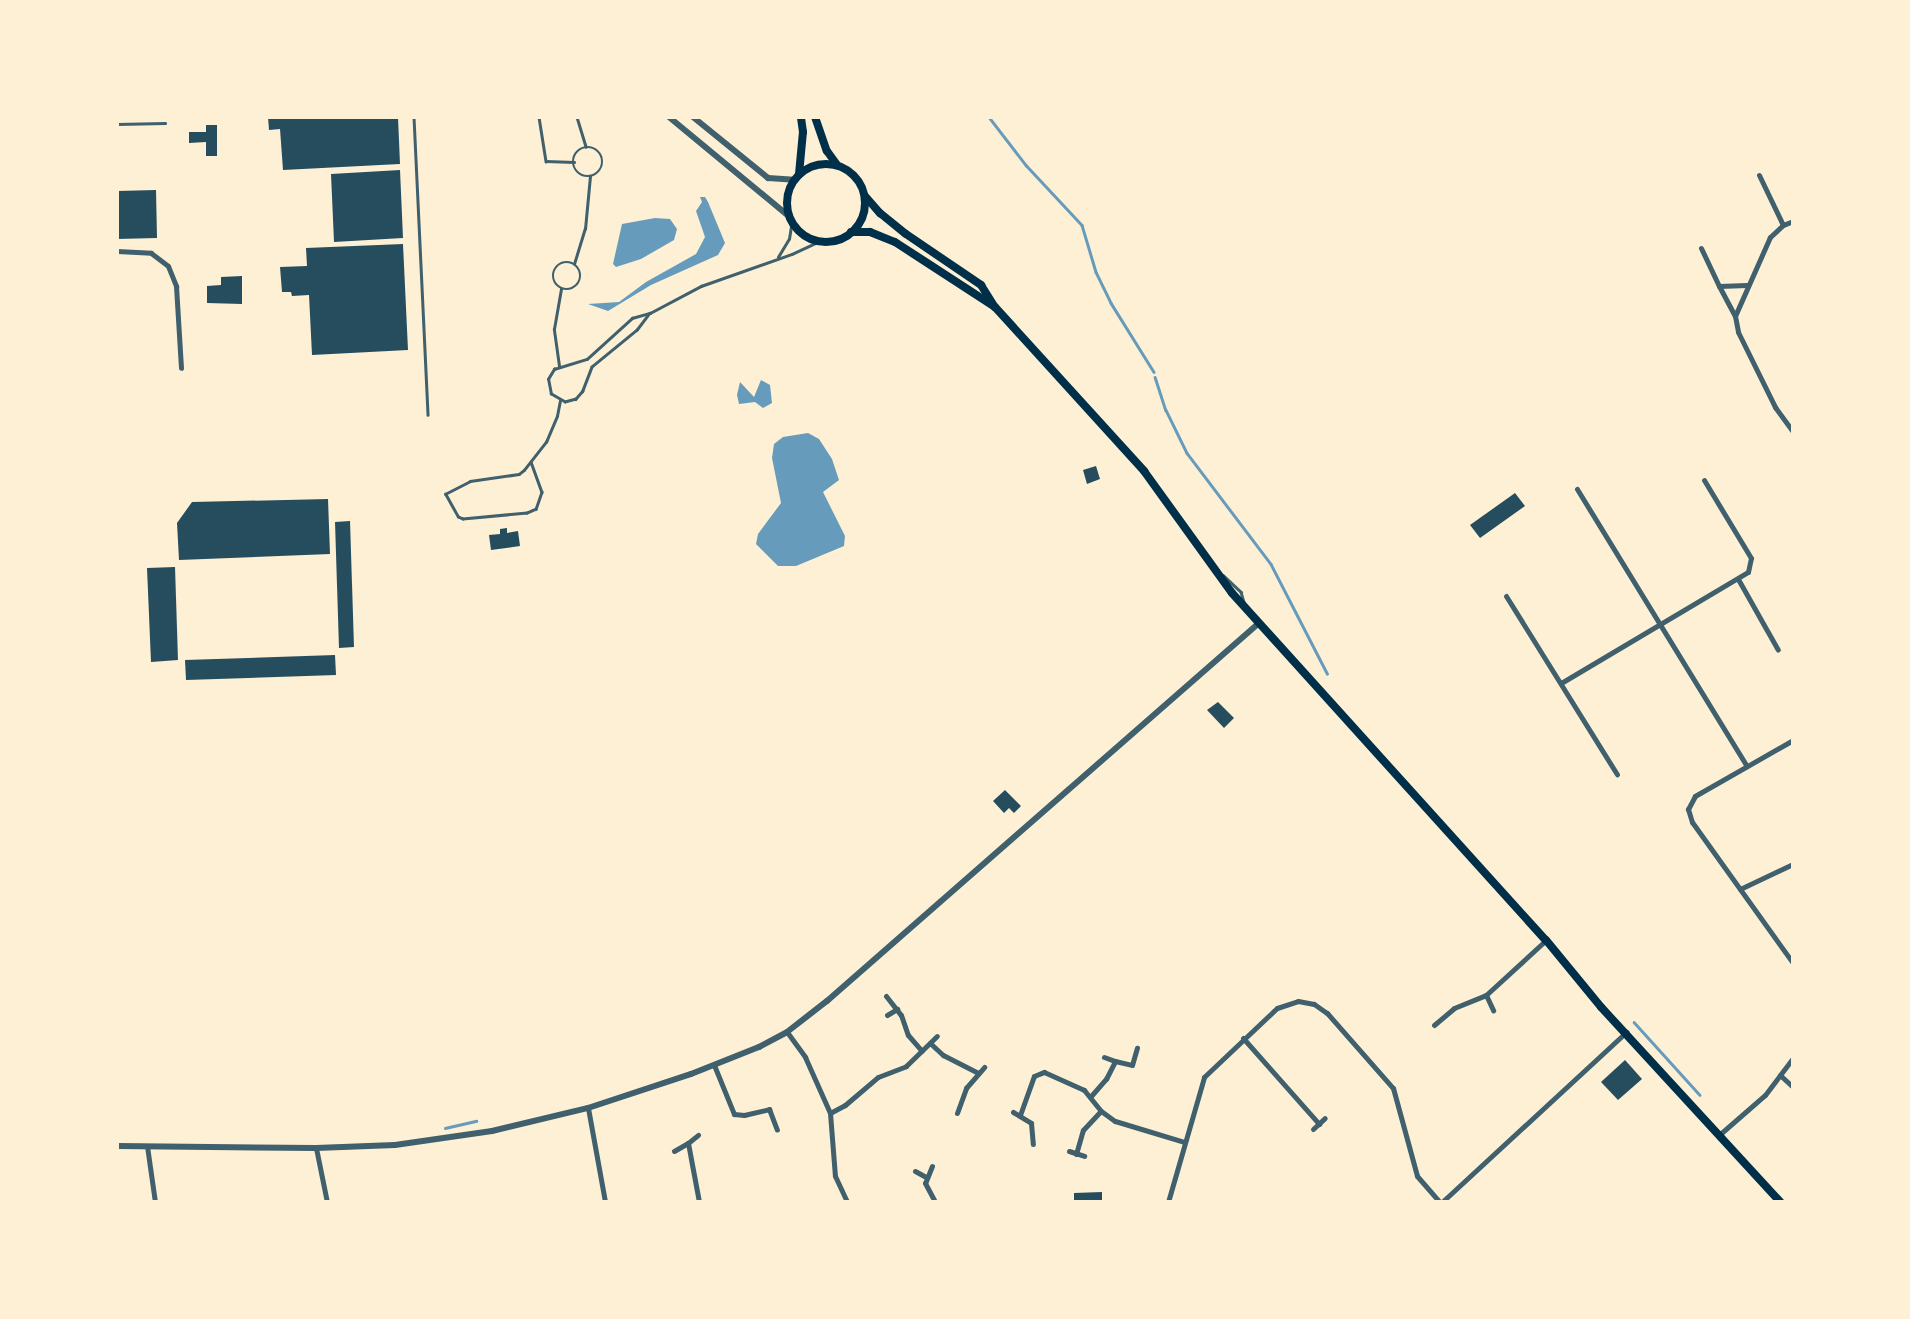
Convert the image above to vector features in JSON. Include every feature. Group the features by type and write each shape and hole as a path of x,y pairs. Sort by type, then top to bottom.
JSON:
{"main road":[{"path":"801,117 803,132 797,177 787,198 791,219 808,238 820,241 841,239 851,232 865,210 865,196"},
{"path":"815,117 827,151 837,165"},
{"path":"797,177 817,164 837,165 852,173 865,196 880,214 981,285 995,307 1144,471 1259,623 1780,1202"},
{"path":"851,232 870,232 895,242 995,307"}],"street":[{"path":"669,117 791,219"},
{"path":"693,117 768,178 797,177"},
{"path":"1759,175 1783,225"},
{"path":"1735,316 1770,237 1783,225 1793,221"},
{"path":"1701,248 1735,316 1738,332 1775,407 1793,432"},
{"path":"117,251 151,253 168,266 176,286 181,368"},
{"path":"1718,286 1747,285"},
{"path":"1561,683 1748,572 1751,558 1704,480"},
{"path":"1577,489 1747,766"},
{"path":"1738,579 1778,650"},
{"path":"1506,596 1617,774"},
{"path":"117,1146 316,1148 395,1145 492,1131 588,1108 714,1065 787,1031 845,986 1259,623"},
{"path":"1793,740 1695,796 1689,804 1689,816 1793,962"},
{"path":"1740,889 1793,863"},
{"path":"1434,1026 1454,1008 1486,995 1546,940"},
{"path":"1486,995 1493,1010"},
{"path":"886,996 897,1009 908,1035 922,1051"},
{"path":"1168,1202 1204,1077 1277,1008 1298,1001 1314,1004 1327,1013 1393,1088 1417,1176 1441,1202 1626,1032"},
{"path":"887,1015 897,1009"},
{"path":"787,1031 805,1057 830,1114 835,1176 847,1202"},
{"path":"830,1114 845,1105 873,1080 906,1066 937,1036"},
{"path":"1243,1038 1319,1124"},
{"path":"930,1043 943,1055 978,1073"},
{"path":"1104,1057 1132,1065 1137,1048"},
{"path":"1719,1135 1765,1095 1793,1058"},
{"path":"1091,1096 1106,1079 1115,1061"},
{"path":"714,1065 734,1114 744,1115 769,1109 777,1130"},
{"path":"957,1113 966,1088 984,1067"},
{"path":"1020,1115 1032,1082 1039,1073 1044,1072 1077,1085 1091,1096 1101,1111 1123,1125 1184,1142"},
{"path":"1780,1074 1793,1087"},
{"path":"588,1108 605,1202"},
{"path":"1076,1154 1083,1130 1101,1111"},
{"path":"1013,1112 1034,1129 1033,1144"},
{"path":"1312,1129 1325,1118"},
{"path":"674,1151 698,1135"},
{"path":"688,1143 699,1202"},
{"path":"147,1146 155,1202"},
{"path":"316,1148 327,1202"},
{"path":"1069,1151 1084,1156"},
{"path":"932,1166 926,1177 927,1189 935,1202"},
{"path":"915,1171 926,1177"}],"lane":[{"path":"414,117 428,415"},
{"path":"539,117 546,161 574,162"},
{"path":"577,117 586,147"},
{"path":"117,124 165,123"},
{"path":"586,147 594,148 602,158 600,170 590,176 580,174 574,162 577,153 586,147"},
{"path":"574,264 585,229 590,176"},
{"path":"778,257 789,239 791,219"},
{"path":"650,313 637,330 592,367 584,381 583,391 576,399 559,401 551,394 547,384 550,373 559,366 572,366 587,359 632,318 650,313 694,289 792,254 820,241"},
{"path":"566,262 574,264 579,270 579,282 573,288 561,289 553,280 555,268 566,262"},
{"path":"559,366 554,329 561,289"},
{"path":"531,462 542,492 536,509 527,513 463,519 458,517 445,494 470,481 519,474 546,442 557,416 559,401"}],"water":[{"path":"700,197 705,197 708,202 725,243 718,255 651,285 608,311 588,304 619,302 646,282 696,254 705,237 696,211 702,202"},
{"path":"655,218 670,219 677,229 674,240 641,259 616,267 613,264 622,224"},
{"path":"761,380 770,385 772,403 763,408 755,402 739,404 737,395 740,382 754,397"},
{"path":"808,433 819,439 832,459 839,480 823,492 845,536 844,546 796,566 778,566 756,544 758,534 781,503 772,458 774,444 783,437"}],"building":[{"path":"268,117 398,117 400,164 283,170 280,129 269,130"},
{"path":"206,125 217,125 217,156 206,156 206,142 189,143 189,132 206,132"},
{"path":"400,170 403,238 334,242 331,174"},
{"path":"156,190 157,238 117,239 117,191"},
{"path":"403,244 408,350 312,355 309,295 292,296 291,292 282,292 280,267 307,266 306,248"},
{"path":"242,276 242,304 207,303 207,286 221,285 221,277"},
{"path":"1096,466 1100,479 1087,484 1083,470"},
{"path":"1515,493 1525,506 1480,538 1470,525"},
{"path":"328,499 330,554 179,560 177,523 192,502"},
{"path":"350,521 354,647 339,648 335,522"},
{"path":"507,528 507,533 518,531 520,546 491,550 489,535 500,534 500,529"},
{"path":"175,567 178,660 151,662 147,568"},
{"path":"335,655 336,675 186,680 185,660"},
{"path":"1218,702 1234,718 1224,728 1207,710"},
{"path":"1005,790 1021,806 1014,813 1009,808 1004,813 993,801"},
{"path":"1625,1060 1642,1079 1618,1100 1601,1082"},
{"path":"1102,1192 1102,1202 1074,1202 1074,1193"}],"waterway":[{"path":"989,117 1026,165 1082,225 1096,272 1111,303 1154,372"},
{"path":"1155,377 1166,410 1187,453 1271,564 1327,673"},
{"path":"1634,1022 1700,1095"},
{"path":"445,1128 476,1121"}]}
